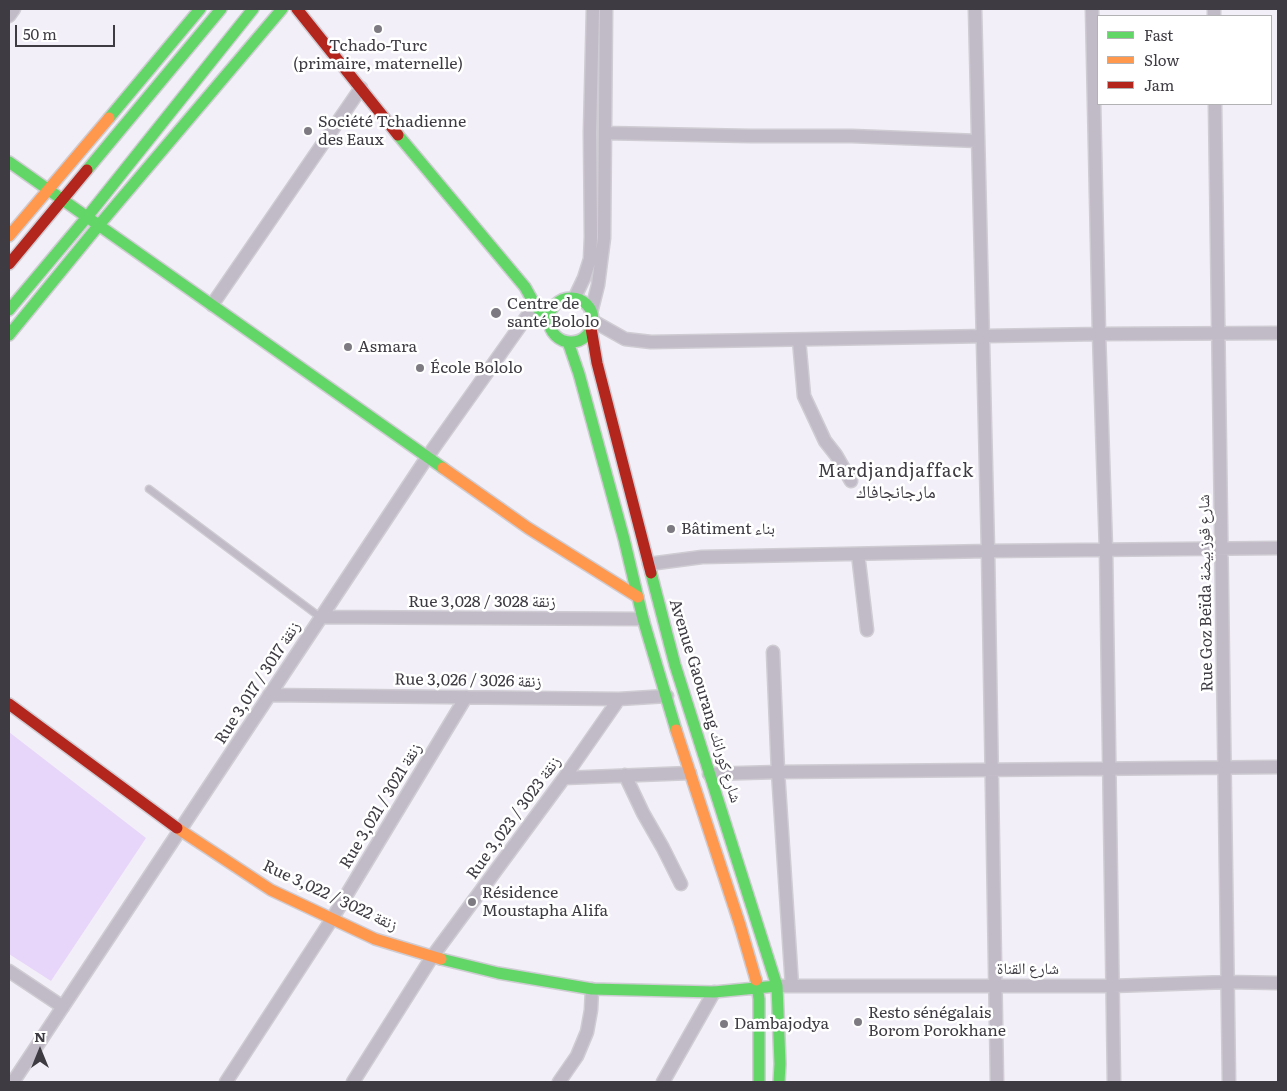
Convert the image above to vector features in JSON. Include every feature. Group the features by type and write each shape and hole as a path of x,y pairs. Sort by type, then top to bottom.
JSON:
{"main road":[{"path":"9,236 200,9"},
{"path":"9,264 221,9"},
{"path":"9,310 88,217 253,9"},
{"path":"9,335 99,225 282,9"},
{"path":"297,9 426,170 525,287 547,300 554,308 549,322"},
{"path":"9,162 528,528 638,597"},
{"path":"574,299 588,306 592,321 582,339 568,342 555,335 549,322 547,300 574,299"},
{"name":"Avenue Gaourang شارع كورانك","path":"592,321 597,363 675,665 758,920 777,986 779,1082"},
{"path":"568,342 582,383 643,619 755,976 759,1008 759,1082"},
{"name":"Rue 3,022 / زنقة 3022","path":"9,704 180,830 271,890 376,939 432,957 498,973 592,989 714,992 777,986"}],"street":[{"path":"9,16 14,9"},
{"path":"574,299 590,259 592,236 590,132 593,9"},
{"path":"606,9 604,238 592,321 625,339 651,342 1099,334 1278,333"},
{"path":"976,9 997,1082"},
{"path":"1092,9 1106,550 1114,1082"},
{"path":"212,305 361,88"},
{"name":"Rue Goz Beïda شارع قوز بيضة","path":"1215,105 1229,1082"},
{"path":"605,133 852,136 978,141"},
{"name":"Rue 3,017 / زنقة 3017","path":"13,1082 428,456 547,300"},
{"path":"799,340 804,396 825,441 836,455 851,481"},
{"path":"649,564 702,557 988,551 1278,548"},
{"path":"858,554 867,630"},
{"name":"Rue 3,028 / زنقة 3028","path":"320,617 643,619"},
{"path":"773,652 778,772 792,986"},
{"name":"Rue 3,026 / زنقة 3026","path":"269,695 619,699 667,696"},
{"name":"Rue 3,021 / زنقة 3021","path":"226,1082 332,919 466,697"},
{"name":"Rue 3,023 / زنقة 3023","path":"353,1082 432,957 564,778 619,699"},
{"path":"710,774 991,769 1278,767"},
{"path":"564,778 690,773"},
{"path":"625,775 681,884"},
{"path":"9,971 63,1007"},
{"name":"شارع القناة","path":"777,986 1112,986 1228,982 1278,983"},
{"path":"559,1082 577,1056 587,1032 592,989"},
{"path":"663,1082 714,992"}],"lane":[{"path":"149,489 320,617"}],"shaded area":[{"path":"9,732 146,838 51,981 9,954"}],"traffic: fast":[{"path":"109,118 200,9"},
{"path":"87,170 221,9"},
{"path":"9,310 87,217 253,9"},
{"path":"9,335 99,225 282,9"},
{"path":"398,135 525,287 535,305 549,321"},
{"path":"9,162 443,468"},
{"path":"571,298 583,302 589,308 593,320 589,332 583,338 571,342 559,338 553,332 549,320 553,308 559,302 571,298"},
{"path":"568,342 579,374 624,539 643,619 676,730"},
{"path":"651,573 675,665 777,986 779,1082"},
{"path":"441,959 498,973 592,989 714,992 777,986"},
{"path":"756,980 759,999 759,1082"}],"traffic: slow":[{"path":"9,236 109,118"},
{"path":"443,468 528,528 638,597"},
{"path":"676,730 740,925 756,980"},
{"path":"177,828 271,890 375,939 441,959"}],"traffic: jam":[{"path":"297,9 398,135"},
{"path":"9,264 87,170"},
{"path":"591,328 597,363 651,573"},
{"path":"9,704 177,828"}],"place":[{"name":"Tchado-Turc (primaire, maternelle)","path":"378,29"},
{"name":"Société Tchadienne des Eaux","path":"308,131"},
{"name":"Centre de santé Bololo","path":"496,313"},
{"name":"Asmara","path":"348,347"},
{"name":"École Bololo","path":"420,368"},
{"name":"Bâtiment بناء","path":"671,529"},
{"name":"Résidence Moustapha Alifa","path":"472,902"},
{"name":"Resto sénégalais Borom Porokhane","path":"858,1022"},
{"name":"Dambajodya","path":"724,1024"}],"district":[{"name":"Mardjandjaffack مارجانجافاك","path":"896,482"}]}
